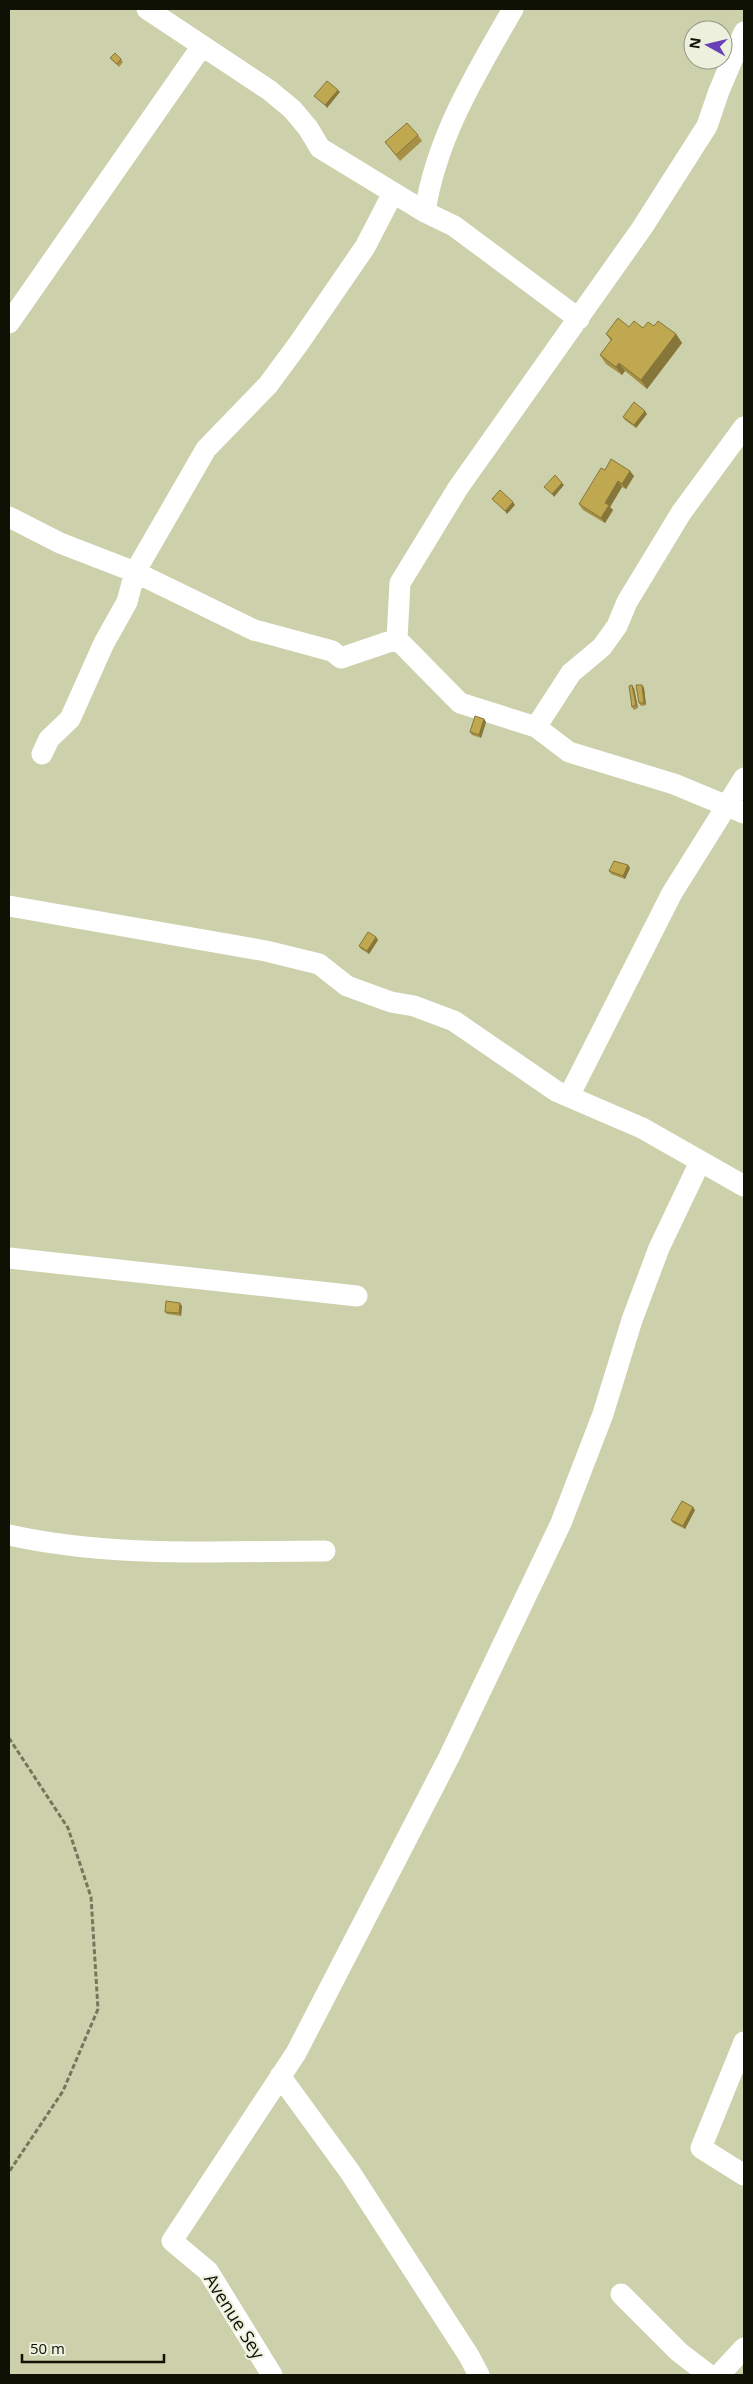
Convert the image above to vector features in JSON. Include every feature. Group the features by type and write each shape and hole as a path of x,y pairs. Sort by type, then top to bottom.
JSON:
{"street":[{"path":"147,9 269,90 292,109 308,128 320,148 425,212 454,226 579,318"},
{"path":"425,212 429,186 446,136 478,69 513,9"},
{"path":"736,809 674,784 569,752 536,727 460,703 397,639 400,583 458,488 642,228 707,126 719,91 744,32"},
{"path":"9,322 202,46"},
{"path":"42,754 49,739 70,719 104,643 127,602 135,572 206,449 268,385 300,343 365,247 393,192"},
{"path":"536,727 571,673 602,647 617,626 627,602 682,513 744,427"},
{"path":"9,517 60,543 135,572 254,630 332,651 341,658 397,639"},
{"path":"569,1096 672,893 736,809 744,778"},
{"path":"9,906 266,951 319,964 347,986 390,1002 414,1006 454,1021 534,1077 569,1096 642,1128 744,1186"},
{"path":"478,2375 469,2356 350,2172 280,2076 296,2053 358,1937 449,1757 561,1523 603,1414 632,1320 659,1248 700,1162"},
{"path":"9,1258 357,1296"},
{"path":"9,1534 94,1548 185,1552 325,1551"},
{"path":"744,2042 701,2148 744,2174"},
{"name":"Avenue Sey","path":"272,2375 208,2271 172,2241 280,2076"},
{"path":"621,2294 679,2352 709,2375"},
{"path":"719,2375 744,2348"}],"path":[{"path":"9,1738 68,1828 92,1897 98,2009 63,2091 9,2172"}],"building":[{"path":"115,53 121,59 117,64 110,58"},
{"path":"327,81 338,90 325,105 314,96"},
{"path":"407,123 418,135 396,155 385,142"},
{"path":"618,318 629,327 634,321 643,328 648,322 654,326 658,321 676,334 641,380 619,363 616,367 600,355 612,339 606,334"},
{"path":"634,402 645,411 634,425 623,417"},
{"path":"611,459 630,471 622,484 618,481 605,503 609,505 601,518 579,504 601,468 605,470"},
{"path":"555,475 562,483 552,494 544,487"},
{"path":"500,490 513,502 505,511 492,499"},
{"path":"632,685 636,705 632,707 629,686"},
{"path":"636,685 642,685 644,703 639,703"},
{"path":"475,716 484,719 479,735 470,732"},
{"path":"614,861 628,865 623,876 609,871"},
{"path":"368,932 376,937 367,951 359,946"},
{"path":"166,1301 180,1303 179,1313 165,1312"},
{"path":"682,1501 693,1507 683,1526 671,1520"}]}
